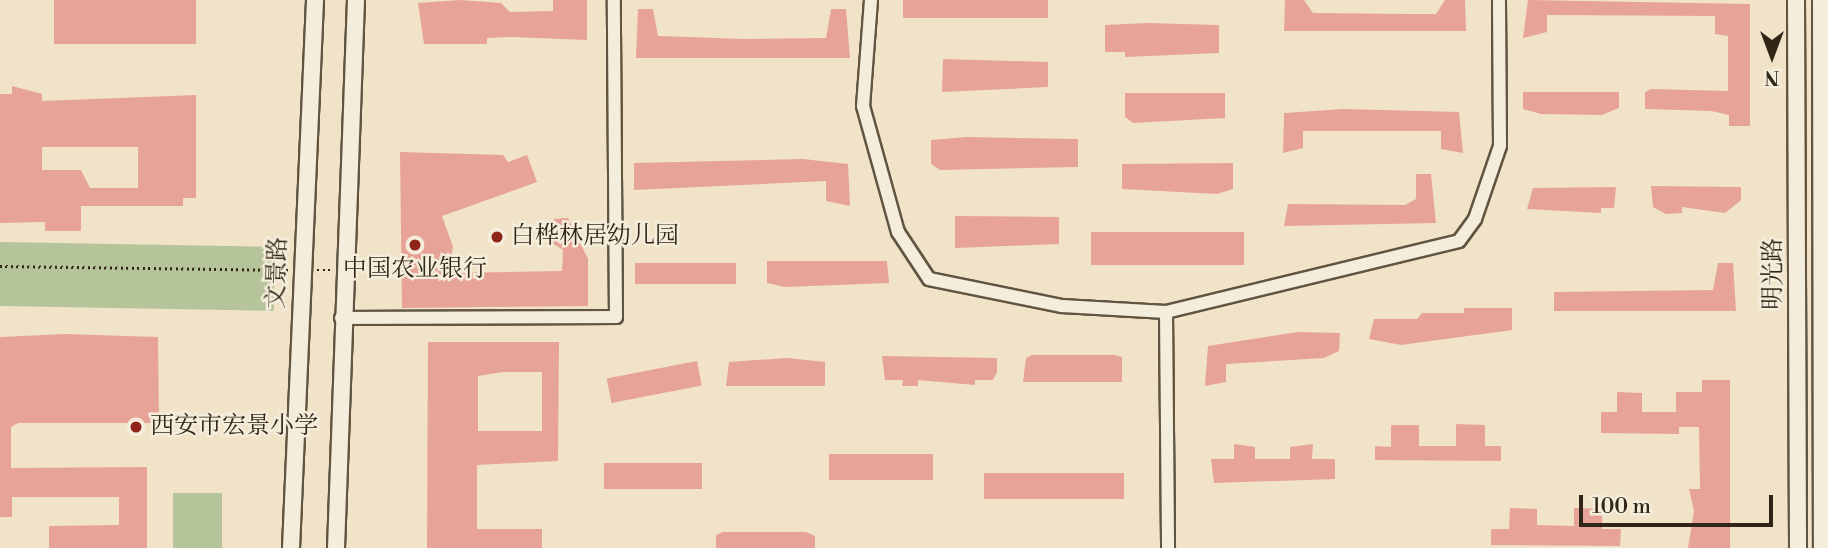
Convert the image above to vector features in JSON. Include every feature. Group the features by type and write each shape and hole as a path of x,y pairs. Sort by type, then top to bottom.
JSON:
{"main road":[{"name":"文景路","path":"291,548 301,270 315,0"},
{"path":"336,548 342,271 356,0"},
{"name":"明光路","path":"1796,0 1798,548"},
{"name":"明光路","path":"1821,0 1825,344 1822,548"}],"street":[{"path":"341,318 616,317 614,0"},
{"path":"871,0 863,106 898,232 929,279 1062,306 1166,312 1459,241 1475,219 1500,146 1499,0"},
{"path":"1166,312 1168,548"}],"path":[{"path":"0,266 342,271"}],"green space":[{"path":"0,242 275,247 274,311 0,306"},
{"path":"173,493 222,493 222,548 173,548"}],"building":[{"path":"54,0 196,0 196,44 54,44"},
{"path":"460,0 501,3 510,12 553,11 553,0 587,0 587,40 512,37 487,38 487,44 424,44 418,3"},
{"path":"903,0 1048,0 1048,18 903,18"},
{"path":"1285,0 1304,0 1313,13 1436,14 1445,0 1465,0 1466,31 1284,31"},
{"path":"1528,0 1750,4 1750,126 1729,126 1729,115 1711,111 1645,109 1645,92 1651,89 1728,91 1728,36 1715,34 1715,16 1547,15 1547,32 1523,38"},
{"path":"638,9 653,9 658,36 745,39 826,38 831,9 846,9 850,58 636,58"},
{"path":"1105,25 1219,25 1219,53 1125,57 1125,52 1105,52"},
{"path":"943,59 1048,62 1048,87 942,92"},
{"path":"12,86 42,94 42,101 196,95 196,198 183,198 183,206 81,206 81,231 45,231 45,222 0,223 0,94 12,94","holes":["42,147 138,147 138,188 90,188 81,170 42,170"]},
{"path":"1523,92 1619,92 1619,108 1602,115 1541,114 1523,109"},
{"path":"1125,93 1225,93 1225,118 1133,123 1125,117"},
{"path":"1343,109 1459,112 1463,153 1441,149 1441,131 1303,131 1303,148 1283,153 1284,113"},
{"path":"966,137 1078,139 1078,167 940,170 931,164 931,140"},
{"path":"400,152 503,155 508,162 527,155 537,182 442,216 453,247 448,273 562,271 563,250 549,241 547,231 554,219 568,218 588,259 588,306 402,308"},
{"path":"803,159 848,164 850,206 826,201 826,181 634,190 634,163"},
{"path":"1233,163 1233,189 1217,194 1122,189 1122,164"},
{"path":"1416,174 1431,174 1436,223 1284,226 1288,204 1405,205 1416,199"},
{"path":"1651,186 1741,187 1741,200 1725,213 1682,207 1682,213 1666,214 1653,207"},
{"path":"1616,187 1614,208 1601,208 1601,213 1527,209 1533,188"},
{"path":"955,216 1059,217 1059,244 955,248"},
{"path":"1091,232 1244,232 1244,265 1091,265"},
{"path":"767,261 887,261 889,283 785,287 767,283"},
{"path":"635,263 736,263 736,284 635,284"},
{"path":"1718,263 1733,263 1736,311 1554,311 1554,292 1713,290"},
{"path":"1464,308 1512,308 1512,330 1401,345 1369,339 1374,319 1417,319 1422,313 1464,313"},
{"path":"1298,332 1340,333 1339,351 1324,358 1226,364 1226,382 1205,386 1208,346"},
{"path":"65,334 158,337 159,423 18,423 11,427 11,468 147,467 147,548 49,548 49,526 119,525 119,497 12,497 12,517 0,517 0,337"},
{"path":"428,342 559,342 558,461 477,465 477,529 542,529 542,548 427,548","holes":["503,372 542,372 542,431 478,431 478,376"]},
{"path":"1032,355 1122,357 1122,382 1023,382 1026,358"},
{"path":"882,356 997,358 997,372 993,380 975,380 975,385 918,380 918,386 902,386 903,380 885,380"},
{"path":"787,358 825,362 825,386 726,386 729,362"},
{"path":"697,361 702,386 611,403 607,379"},
{"path":"1702,380 1730,380 1730,548 1688,548 1694,511 1689,489 1700,489 1699,427 1679,427 1679,434 1601,433 1601,412 1617,412 1617,392 1642,393 1642,412 1676,412 1676,392 1702,392"},
{"path":"1456,424 1485,425 1485,446 1501,446 1501,461 1375,460 1375,446 1391,447 1391,425 1419,425 1419,446 1456,446"},
{"path":"1234,444 1255,447 1255,459 1290,459 1290,447 1313,444 1312,459 1335,459 1335,479 1214,483 1211,459 1234,459"},
{"path":"829,454 933,454 933,480 829,480"},
{"path":"604,463 702,463 702,489 604,489"},
{"path":"984,473 1124,473 1124,499 984,499"},
{"path":"1510,508 1537,509 1537,525 1574,526 1574,508 1602,509 1602,529 1621,529 1620,546 1491,545 1491,529 1509,529"},
{"path":"723,532 806,532 815,536 815,548 716,548 716,535"}],"place":[{"name":"白桦林居幼儿园","path":"497,237"},
{"name":"中国农业银行","path":"415,245"},
{"name":"西安市宏景小学","path":"136,427"}]}
